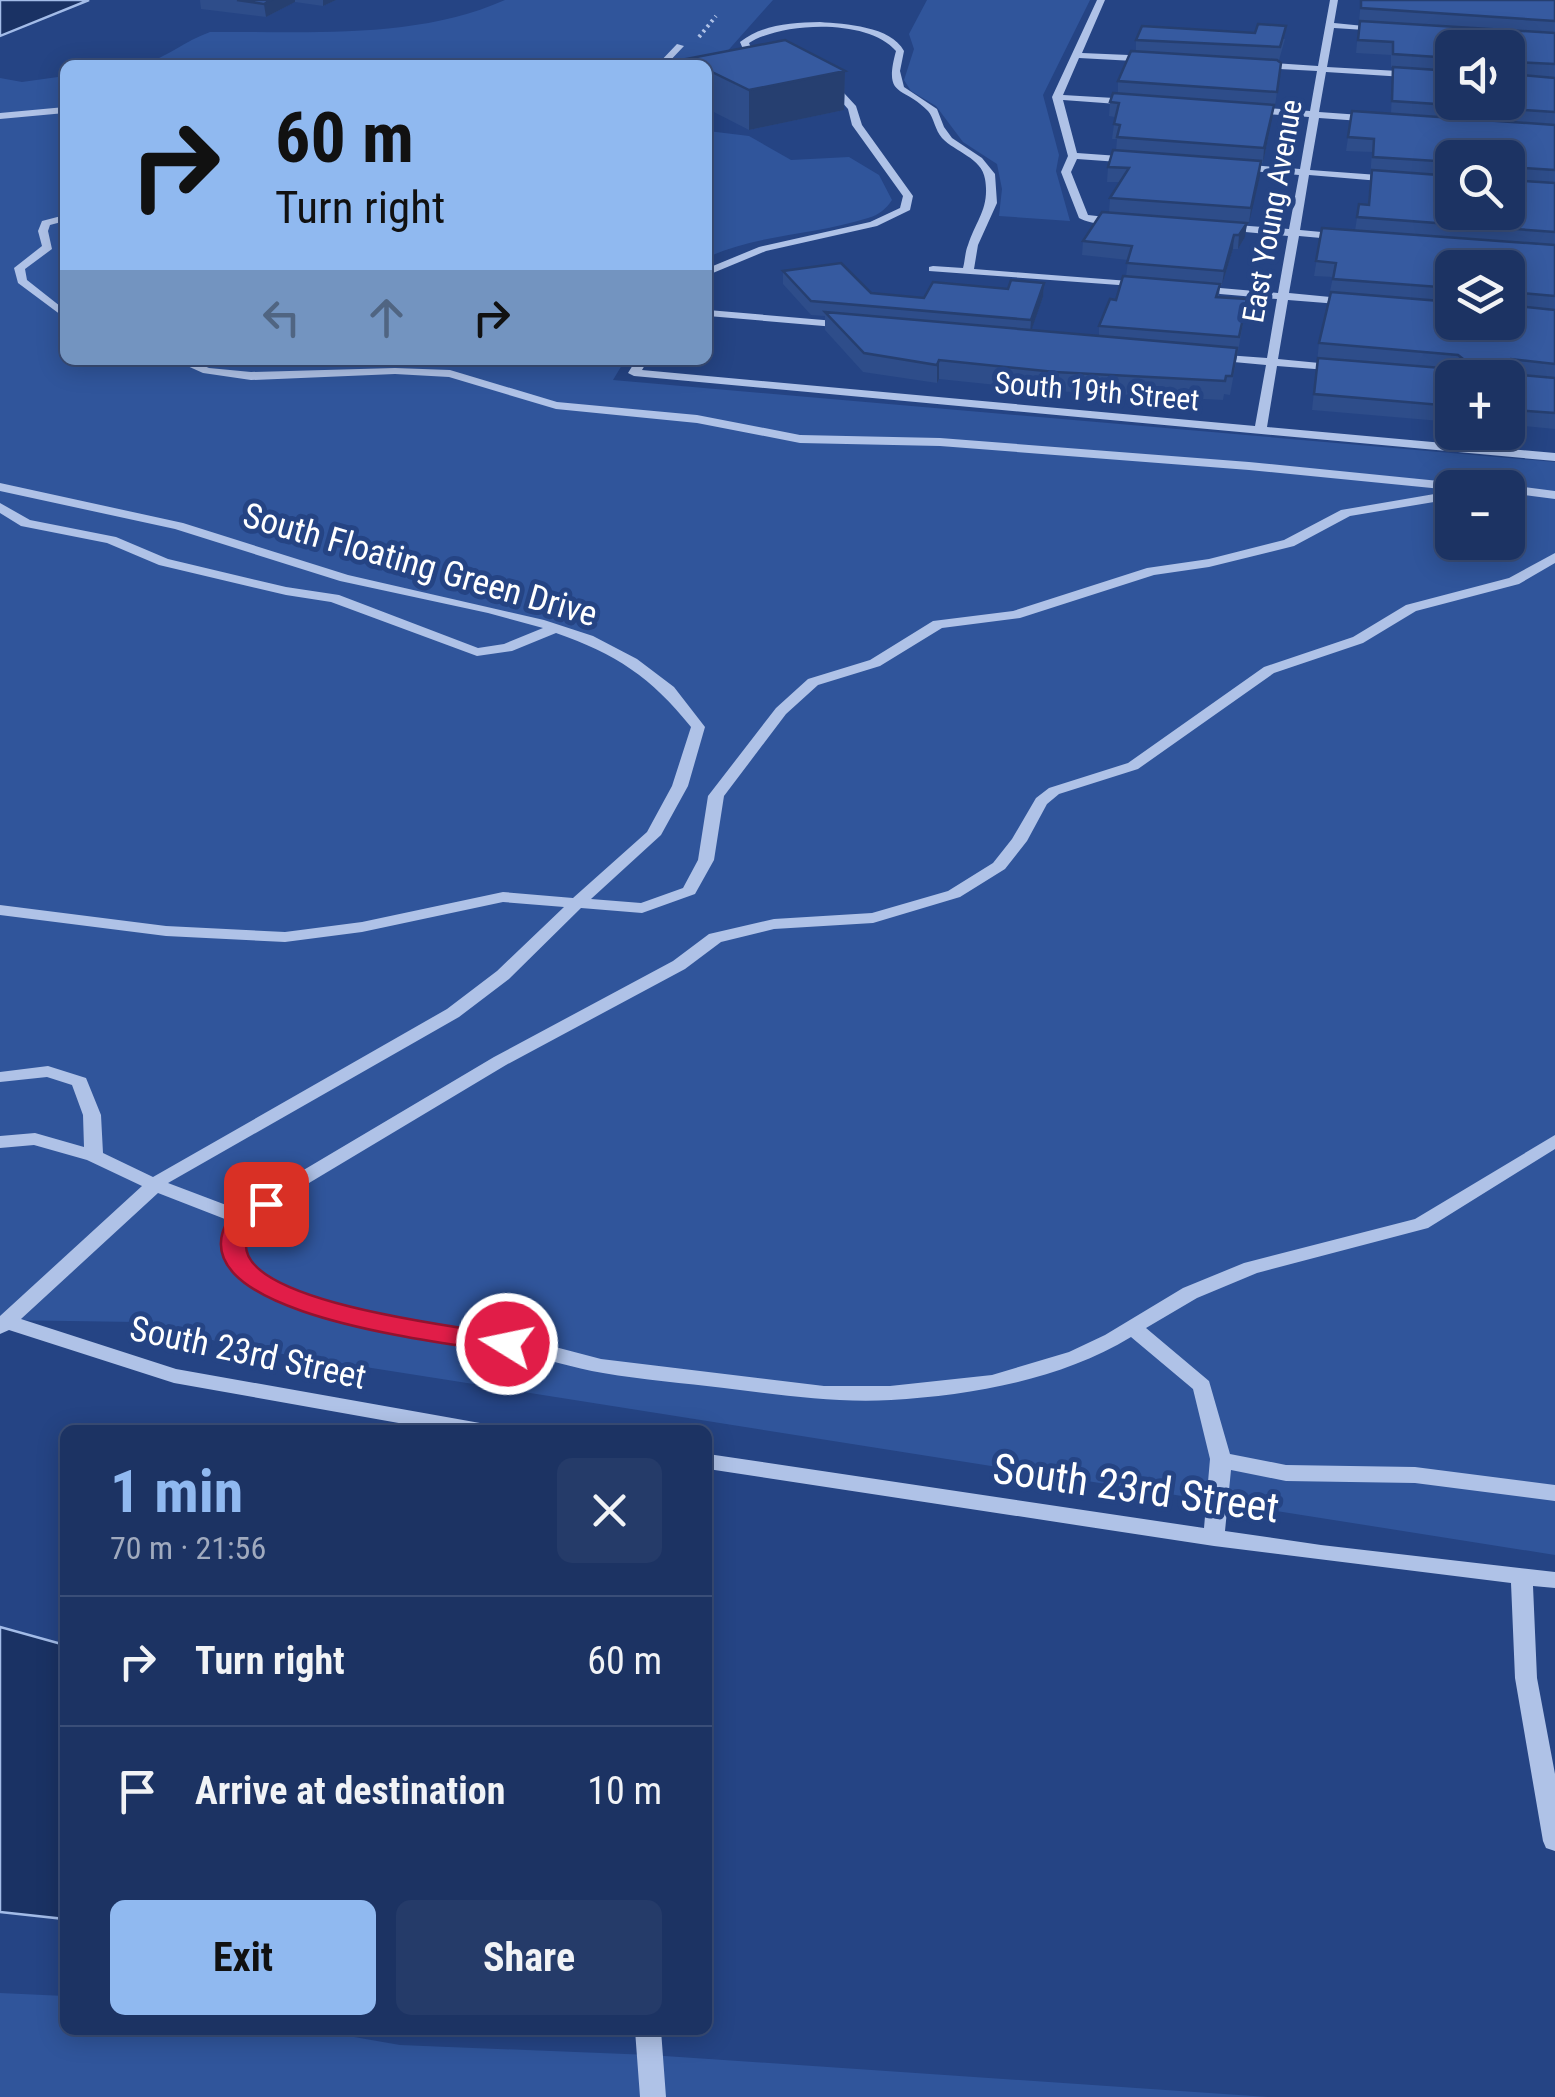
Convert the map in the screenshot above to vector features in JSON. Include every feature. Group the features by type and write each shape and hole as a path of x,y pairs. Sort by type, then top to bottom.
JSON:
{"street":[{"path":"1101,0 1058,97 1074,156 1066,172 1084,218 1139,222"},
{"name":"East Young Avenue","path":"1260,431 1334,0"},
{"path":"1330,25 1386,28"},
{"path":"768,64 749,54 744,42 756,32 831,26 874,33 897,45 900,52 895,71 900,88 934,111 939,128 949,140 979,160 990,174 992,204 973,246 968,272"},
{"path":"666,60 680,46"},
{"path":"1077,55 1172,60"},
{"path":"1247,64 1435,76"},
{"path":"712,270 763,249 873,224 906,210 908,196 857,125 853,108 820,76"},
{"path":"1058,97 1136,102"},
{"path":"1235,109 1388,120"},
{"path":"0,116 60,110"},
{"path":"1074,156 1150,161"},
{"path":"1227,167 1397,179"},
{"path":"60,219 46,223 42,231 48,247 19,268 22,280 60,311"},
{"path":"1213,226 1349,237"},
{"path":"933,269 1165,287"},
{"path":"1184,288 1358,302"},
{"path":"712,312 863,326"},
{"path":"1194,356 1364,370"},
{"path":"191,365 207,372 240,375 394,371 450,374 556,405 697,419 800,439 940,442 1435,485"},
{"name":"South 19th Street","path":"639,365 634,373 1555,457"},
{"name":"South Floating Green Drive","path":"0,488 181,527 344,578 581,636 659,680 685,704 698,727 680,786 653,835 503,975 453,1013 155,1186 4,1325"},
{"path":"1525,492 1555,495"},
{"path":"0,910 166,931 285,937 362,927 503,897 579,900 642,908 676,899 689,891 706,860 716,796 781,710 813,682 874,663 938,624 1015,615 1152,571 1278,546 1346,514 1435,497"},
{"path":"0,507 26,523 111,540 164,562 276,589 334,598 477,652 508,648 554,628"},
{"path":"1555,557 1530,575 1410,608 1358,640 1269,670 1133,766 1054,791 1033,812 1019,841 999,866 954,894 873,918 774,924 716,938 678,964 287,1188 237,1226 236,1262 248,1275 298,1302 349,1316 540,1350 602,1366 824,1394 890,1394 992,1382 1076,1357 1190,1293 1251,1268 1421,1224 1497,1173 1555,1141"},
{"path":"0,1077 48,1071 80,1082 92,1115 94,1156"},
{"path":"0,1142 35,1139 94,1156 155,1186 244,1218"},
{"name":"South 23rd Street","path":"4,1325 174,1376 449,1425"},
{"path":"1132,1328 1202,1386 1221,1459 1214,1538"},
{"path":"1221,1459 1256,1472 1283,1476 1398,1474 1555,1494"},
{"name":"South 23rd Street","path":"712,1463 1214,1538 1555,1580"},
{"path":"1522,1575 1526,1678 1555,1841"},
{"path":"648,2035 653,2097"}],"shaded area":[{"path":"0,0 89,0 0,36"},
{"path":"505,0 773,0 712,69 712,60 155,60 210,32 360,31 435,22"},
{"path":"927,0 1090,0 1043,95 1059,155 1056,171 1070,221 999,216 1002,189 997,164 963,142 936,106 911,91 904,80 914,49 909,34"},
{"path":"60,77 60,365 622,365 613,380 1555,462 1555,1555 245,1348 138,1322 0,1320 0,78 22,82"},
{"path":"712,131 749,136 791,160 849,157 879,175 892,200 868,218 712,255"},
{"path":"0,1627 60,1644 60,1918 0,1912"},
{"path":"0,1993 60,1996 60,2035 343,2035 400,2045 650,2055 1268,2097 0,2097"}],"building":[{"path":"237,0 271,0 264,4"},
{"path":"1361,0 1555,0 1555,21 1361,8"},
{"path":"1360,21 1506,30 1435,30 1435,57 1393,54 1393,42 1358,40"},
{"path":"1258,24 1286,26 1280,47 1136,40 1142,26 1255,33"},
{"path":"1525,31 1555,33 1555,64 1525,63"},
{"path":"785,40 845,71 749,90 712,72 712,60 686,59"},
{"path":"1131,51 1277,60 1281,63 1277,92 1118,81"},
{"path":"1393,67 1435,70 1435,104 1392,101"},
{"path":"1525,75 1555,78 1555,112 1525,110"},
{"path":"1113,93 1274,105 1264,148 1117,137 1120,125 1114,124 1119,103 1110,102"},
{"path":"1352,111 1435,117 1435,120 1555,125 1555,170 1525,168 1525,140 1435,140 1435,161 1373,157 1374,139 1348,137"},
{"path":"1113,150 1261,161 1251,208 1110,198 1129,168 1108,167"},
{"path":"1372,170 1435,175 1435,223 1357,217 1359,204 1369,205"},
{"path":"1525,181 1555,183 1555,232 1525,230"},
{"path":"1102,212 1247,223 1239,235 1234,235 1224,271 1127,263 1132,246 1083,241"},
{"path":"1322,228 1555,245 1555,296 1525,293 1525,250 1435,250 1435,287 1333,279 1336,263 1316,261"},
{"path":"841,263 871,293 924,298 933,282 1008,289 1011,280 1044,283 1031,320 811,301 783,271"},
{"path":"1123,276 1220,284 1216,297 1247,299 1239,337 1099,326 1110,299 1116,300"},
{"path":"1331,292 1435,301 1435,340 1525,340 1525,307 1555,310 1555,364 1511,359 1464,360 1458,355 1319,343"},
{"path":"825,312 1237,348 1232,376 1226,376 1225,381 1055,372 939,360 937,365 864,353"},
{"path":"1318,358 1435,367 1435,405 1314,394"},
{"path":"1525,375 1555,378 1555,413 1525,411"}],"route":[{"path":"266,1204 237,1226 233,1248 236,1262 266,1286 298,1302 349,1316 507,1344"}]}
